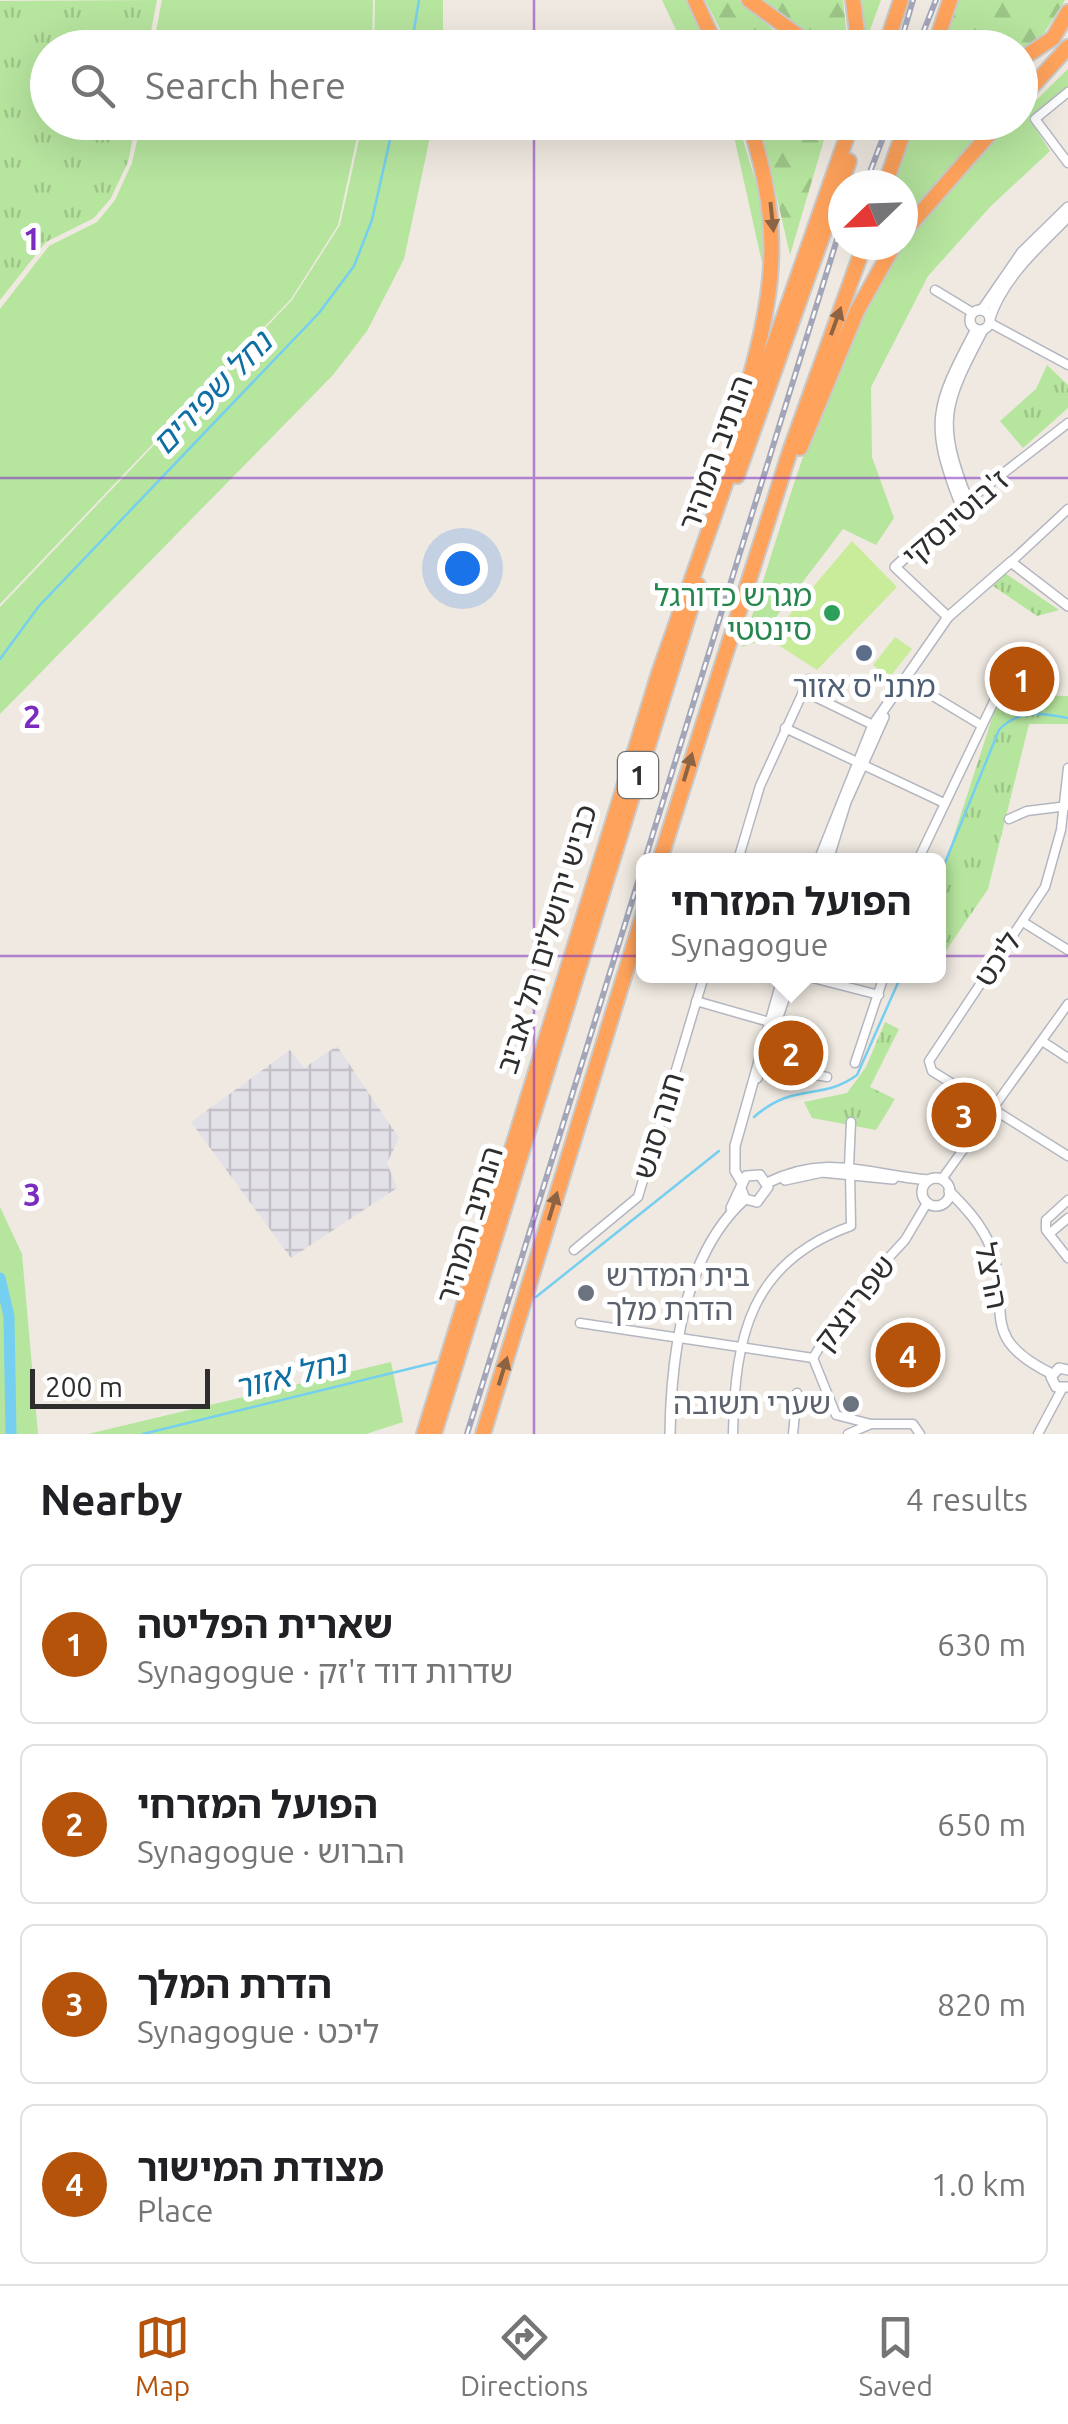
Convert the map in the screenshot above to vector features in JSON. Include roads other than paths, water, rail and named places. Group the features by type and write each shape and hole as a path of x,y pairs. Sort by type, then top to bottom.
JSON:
{"highway":[{"path":"695,0 709,30"},
{"path":"749,0 790,30"},
{"path":"882,30 892,0"},
{"path":"891,30 901,0"},
{"path":"940,30 950,0"},
{"path":"1038,48 1053,38 1068,12"},
{"path":"1038,80 1068,47"},
{"path":"1038,90 1068,60"},
{"path":"701,548 762,340 774,271 769,195 754,140"},
{"name":"כביש ירושלים תל אביב","path":"424,1434 701,548 844,140"},
{"name":"הנתיב המהיר","path":"434,1434 671,668 855,140"},
{"path":"890,170 901,140"},
{"path":"918,215 987,140"},
{"name":"1","path":"662,853 759,546 859,260"},
{"path":"759,546 857,312 886,260"},
{"path":"483,1434 636,938"}],"street":[{"path":"1038,117 1068,92"},
{"path":"1038,123 1068,164"},
{"path":"965,503 941,450 938,420 946,386 1022,252 1068,207"},
{"path":"982,321 1032,253 1068,216"},
{"path":"935,290 982,321 1068,365"},
{"name":"ז'בוטינסקי","path":"948,617 895,566 965,503 1068,422"},
{"path":"830,853 873,724 948,617 1068,509"},
{"path":"1011,562 1068,606"},
{"path":"740,853 760,786 809,679"},
{"path":"905,679 981,726"},
{"path":"803,691 873,724"},
{"path":"921,853 996,699"},
{"path":"821,853 888,705"},
{"path":"785,728 944,803"},
{"name":"ליכט","path":"997,1108 932,1072 930,1060 1022,922 1055,860 1068,768"},
{"path":"1010,819 1027,812 1065,807"},
{"path":"1022,922 1068,950"},
{"name":"חנה סנש","path":"574,1250 638,1196 702,983"},
{"path":"773,1022 781,983"},
{"path":"768,1185 762,1200 744,1187 734,1165 735,1146 773,1022 789,983"},
{"path":"833,983 879,995"},
{"path":"855,1062 882,983"},
{"path":"696,1001 773,1022"},
{"path":"768,1185 850,1169 926,1183 942,1179 997,1108 1068,1004"},
{"path":"1042,1041 1068,1058"},
{"path":"759,1065 827,1077"},
{"path":"997,1108 1068,1156"},
{"path":"734,1434 740,1350 755,1304 782,1264 810,1243 851,1226 851,1122"},
{"path":"670,1434 678,1340 704,1254 744,1187 760,1175 768,1185"},
{"path":"926,1183 927,1202 940,1205 948,1195 942,1179"},
{"name":"הרצל","path":"948,1195 973,1215 992,1252 1000,1324 1007,1342 1059,1384"},
{"path":"1068,1200 1046,1220 1049,1234 1068,1258"},
{"name":"שפרינצק","path":"580,1323 812,1358 846,1304 904,1240 927,1202"},
{"path":"1049,1234 1068,1218"},
{"path":"812,1358 836,1415 873,1424 913,1424 920,1434"},
{"path":"1038,1434 1054,1400 1059,1368 1068,1370"},
{"path":"793,1434 797,1393"},
{"path":"848,1434 873,1424"},
{"path":"873,1424 878,1434"}],"waterway":[{"name":"נחל שפירים","path":"414,30 419,0"},
{"name":"נחל שפירים","path":"0,659 39,606 319,313 354,266 372,220 390,140"},
{"name":"נחל אזור","path":"946,860 999,730 1022,716 1068,718"},
{"name":"נחל אזור","path":"754,1117 782,1099 831,1088 857,1075 898,983"},
{"name":"נחל אזור","path":"536,1297 719,1151"},
{"path":"0,1278 9,1316 11,1434"},
{"name":"נחל אזור","path":"143,1434 441,1361"}],"railway":[{"path":"904,30 913,0"},
{"path":"924,30 936,0"},
{"path":"871,170 882,140"},
{"path":"647,853 831,260"},
{"path":"467,1434 636,888"}],"place":[{"name":"מגרש כדורגל סינטטי","path":"832,613"},
{"name":"מתנ\"ס אזור","path":"864,653"},
{"name":"שארית הפליטה","path":"1022,679"},
{"name":"הפועל המזרחי","path":"791,1053"},
{"name":"הדרת המלך","path":"964,1115"},
{"name":"בית המדרש הדרת מלך","path":"586,1293"},
{"name":"מצודת המישור","path":"908,1355"},
{"name":"שערי תשובה","path":"851,1404"}]}
